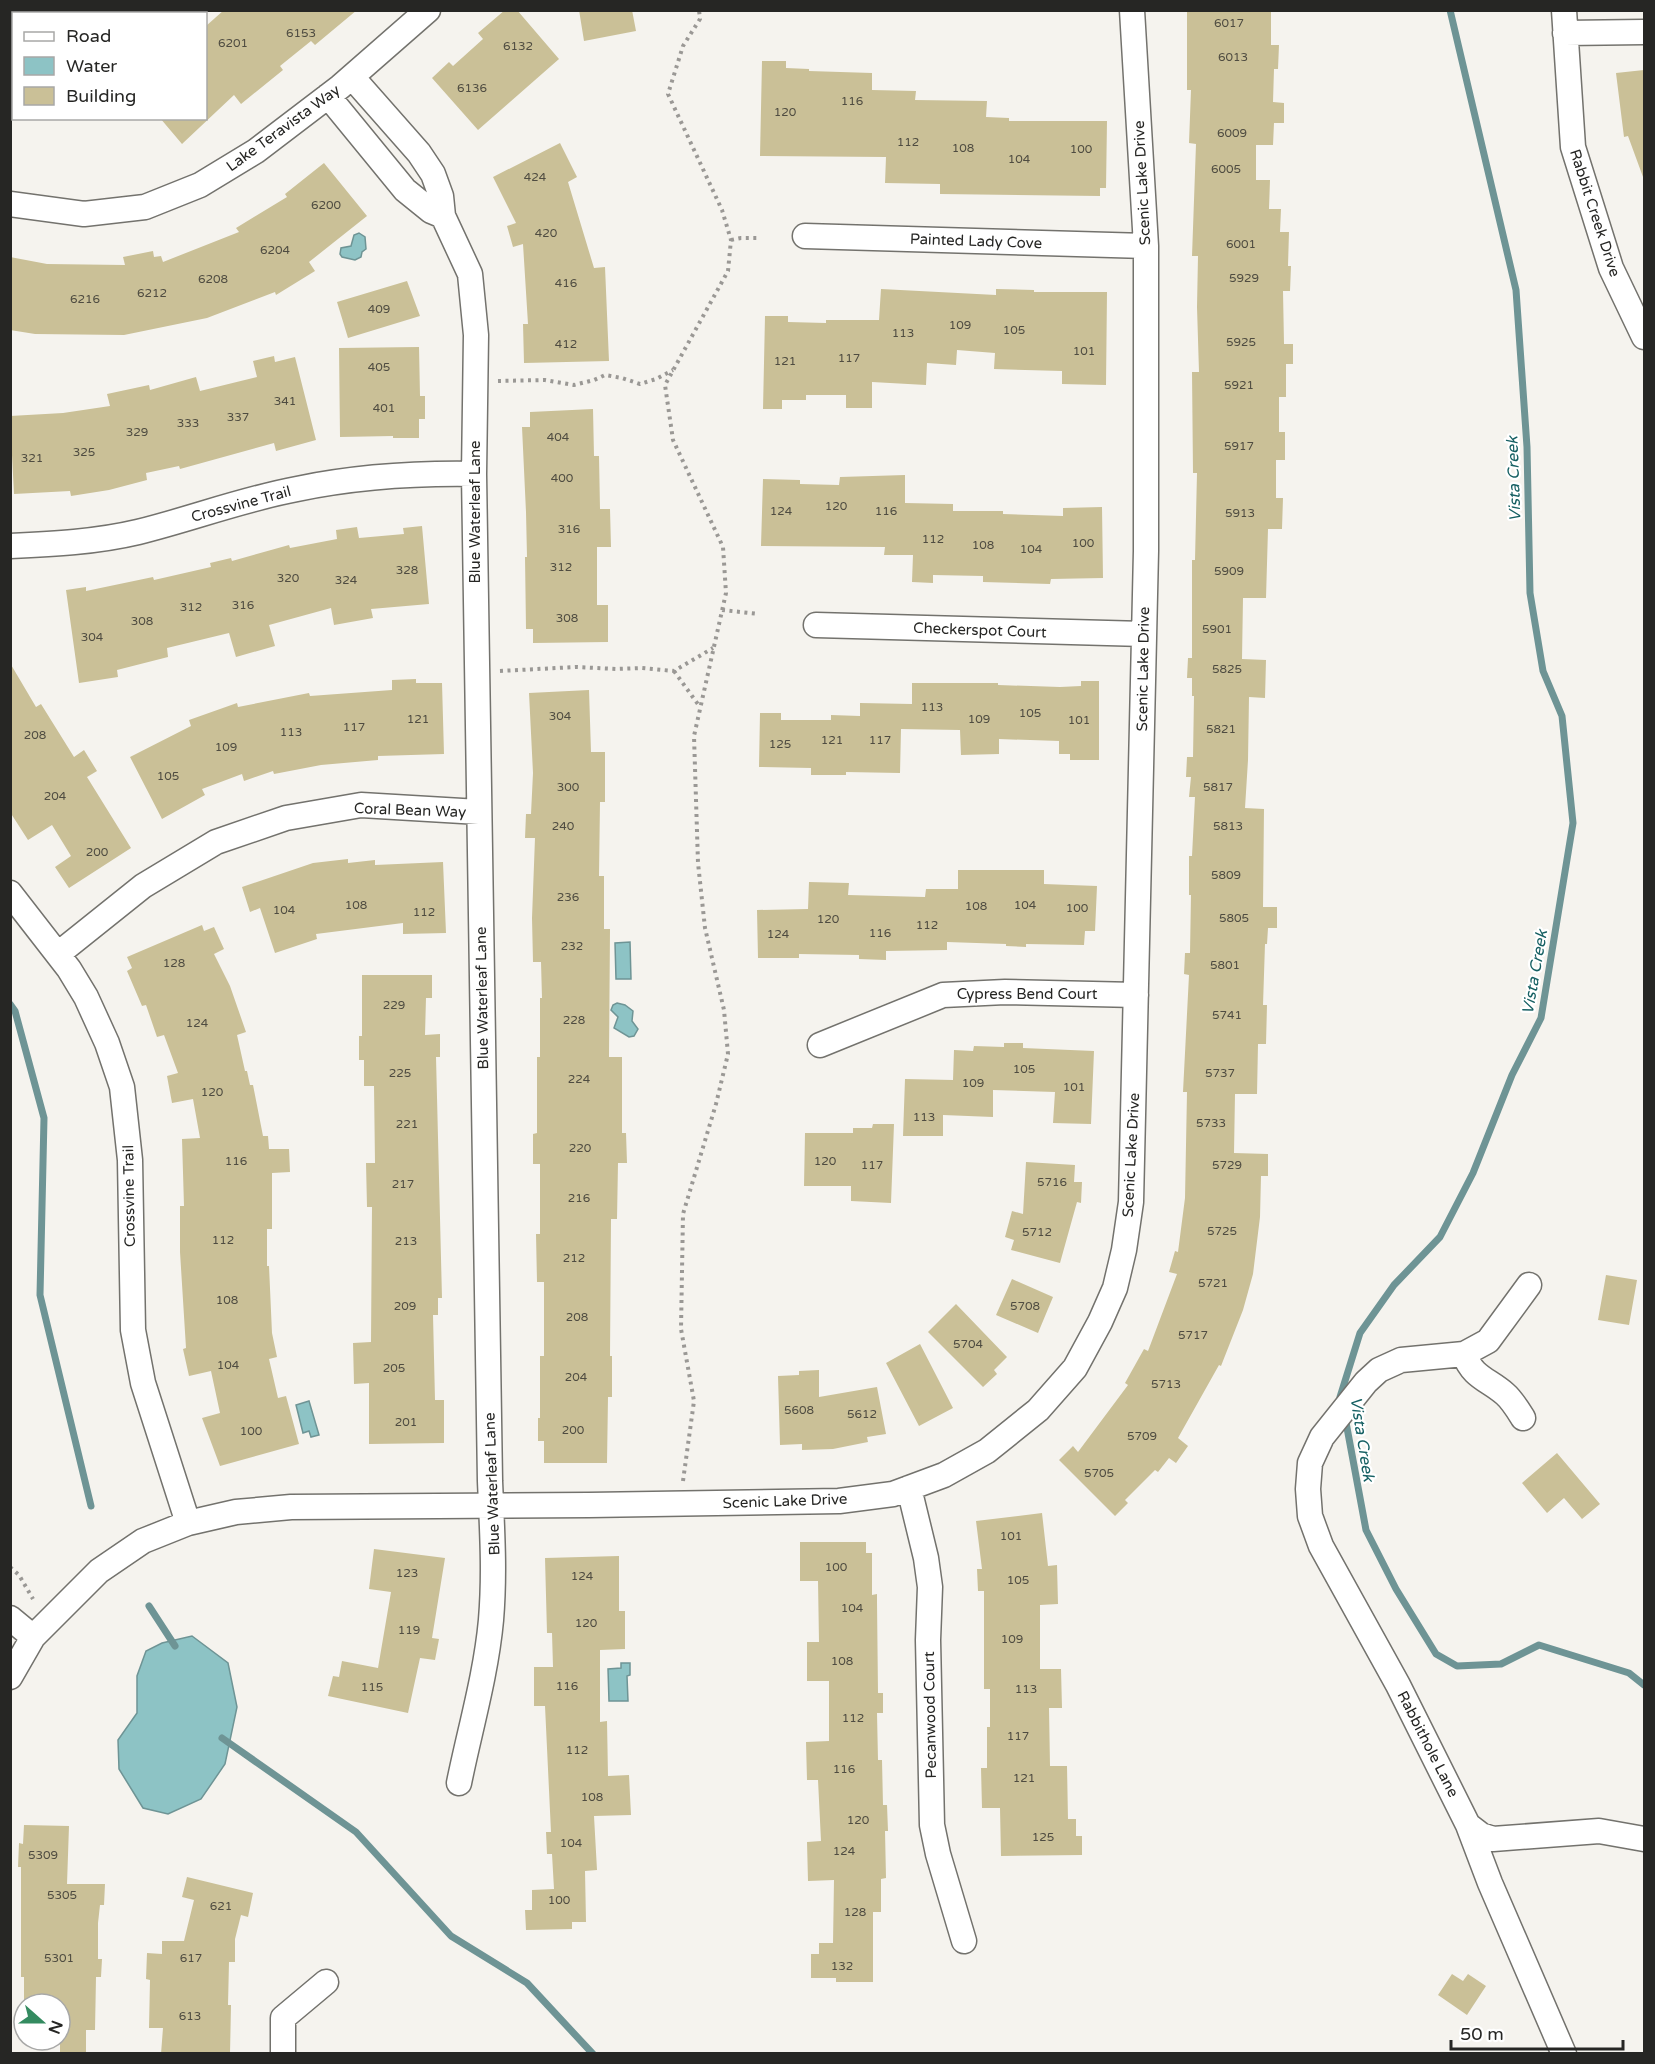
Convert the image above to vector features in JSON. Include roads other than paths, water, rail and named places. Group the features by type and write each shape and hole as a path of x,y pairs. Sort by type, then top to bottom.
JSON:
{"street":[{"name":"Lake Teravista Way","path":"10,204 84,214 144,207 200,185 256,151 328,96 428,10"},
{"name":"Scenic Lake Drive","path":"10,1677 33,1637 99,1570 143,1541 188,1523 236,1512 291,1507 840,1501 893,1494 944,1475 987,1451 1038,1410 1075,1368 1115,1288 1124,1250 1131,1202 1146,551 1146,246 1132,10"},
{"path":"1565,22 1644,32"},
{"name":"Rabbit Creek Drive","path":"1565,22 1573,147 1611,268 1644,337"},
{"name":"Blue Waterleaf Lane","path":"352,77 419,153 433,174 441,196 443,216 470,274 476,335 474,474 479,812 491,1506 495,1562 491,1622 459,1783"},
{"path":"328,96 405,190 430,211 443,216"},
{"name":"Painted Lady Cove","path":"805,236 1146,246"},
{"name":"Crossvine Trail","path":"10,546 77,543 136,533 295,489 357,479 421,474 474,474"},
{"name":"Checkerspot Court","path":"816,625 1144,634"},
{"name":"Coral Bean Way","path":"58,954 152,881 216,842 286,818 361,805 479,812"},
{"name":"Crossvine Trail","path":"10,892 58,954 86,997 107,1043 122,1087 130,1160 133,1330 143,1383 188,1523"},
{"name":"Cypress Bend Court","path":"820,1045 943,995 1005,992 1136,995"},
{"path":"1523,1418 1505,1394 1477,1376 1468,1365 1464,1354 1488,1341 1529,1285"},
{"name":"Rabbithole Lane","path":"1464,1354 1401,1360 1379,1370 1354,1396 1327,1430 1310,1463 1308,1489 1310,1516 1321,1546 1398,1685 1468,1825 1490,1883 1564,2054"},
{"name":"Pecanwood Court","path":"909,1488 926,1558 930,1587 928,1640 932,1825 938,1854 964,1941"},
{"path":"10,1618 33,1637"},
{"path":"1468,1825 1481,1835 1492,1839 1599,1831 1644,1839"},
{"path":"1490,1883 1489,1864 1492,1839"},
{"path":"283,2054 283,2018 326,1982"}],"water":[{"path":"359,233 365,237 366,249 362,252 361,257 355,260 342,257 341,248 351,246 354,235"},
{"path":"630,942 631,979 616,979 615,943"},
{"path":"617,1003 633,1011 632,1021 638,1029 634,1036 629,1037 614,1028 618,1017 611,1010"},
{"path":"309,1401 319,1435 311,1437 309,1431 303,1433 296,1405"},
{"path":"192,1636 228,1663 237,1707 225,1764 201,1799 168,1814 143,1808 119,1769 118,1740 137,1713 137,1676 146,1651 162,1643"},
{"path":"621,1663 630,1663 630,1675 627,1676 628,1701 609,1701 608,1669 621,1668"}],"waterway":[{"name":"Vista Creek","path":"1341,1401 1340,1397 1360,1333 1394,1285 1440,1237 1473,1173 1512,1075 1541,1018 1573,823 1562,716 1543,671 1530,593 1527,447 1516,290 1450,10"},
{"path":"10,1004 15,1011 44,1118 40,1295 91,1506"},
{"name":"Vista Creek","path":"1345,1417 1366,1530 1396,1589 1436,1654 1457,1666 1501,1664 1539,1645 1629,1673 1644,1685"},
{"path":"149,1606 175,1646"},
{"path":"222,1738 356,1832 451,1936 527,1983 593,2054"}]}
